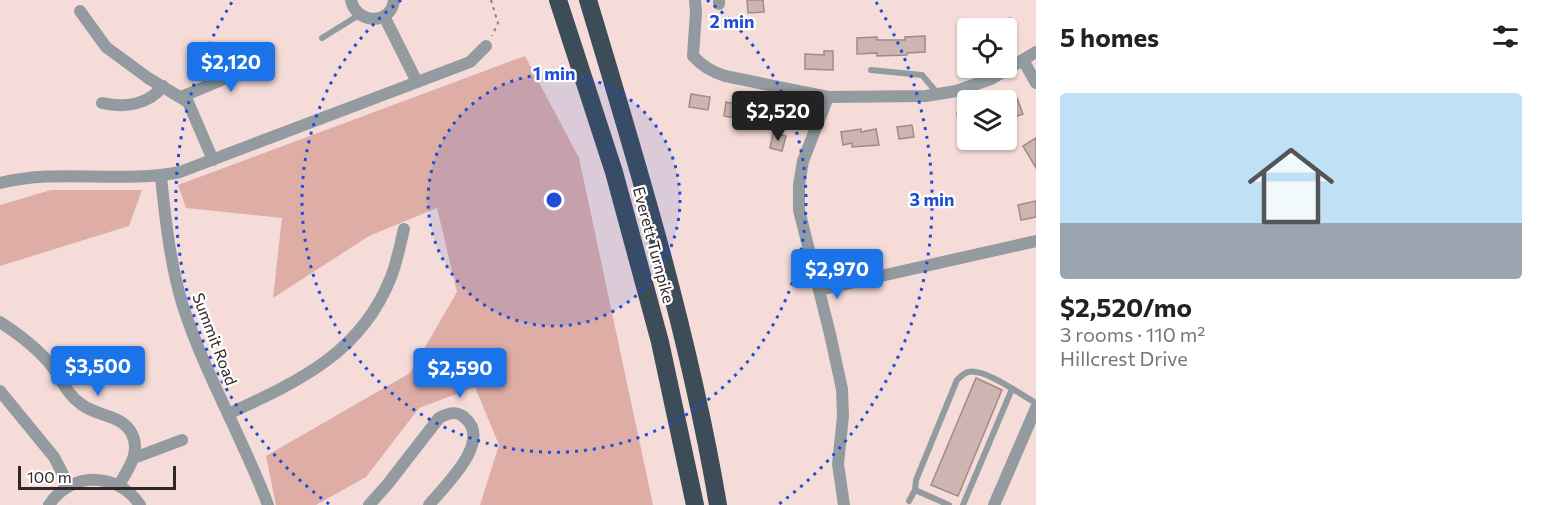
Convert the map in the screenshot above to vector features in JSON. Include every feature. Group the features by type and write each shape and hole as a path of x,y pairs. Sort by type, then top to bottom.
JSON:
{"highway":[{"name":"Everett Turnpike","path":"558,0 614,172 654,319 695,505"},
{"name":"Everett Turnpike","path":"588,0 679,324 707,444 718,505"}],"street":[{"path":"351,0 359,15 371,20 384,16 390,11 394,0"},
{"path":"695,0 693,56 706,68 725,76 828,97 913,97 968,88 991,79 1036,52"},
{"path":"80,11 106,46 148,78 188,102 213,160"},
{"path":"384,16 417,82"},
{"path":"0,183 32,176 161,176 180,172 470,62 486,46"},
{"path":"181,98 269,60"},
{"path":"1023,60 1036,83"},
{"path":"102,103 115,106 144,101 156,96 163,86"},
{"path":"828,97 803,161 799,197 801,222 842,389 843,416 838,464 843,505"},
{"name":"Summit Road","path":"161,176 169,239 182,302 202,359 268,505"},
{"path":"228,414 304,377 346,346 369,318 386,290 397,260 404,229"},
{"path":"819,290 1036,241"},
{"path":"0,321 44,357 69,393 79,403 126,425 134,442 134,458 119,485"},
{"path":"0,391 54,457 69,486"},
{"path":"994,505 1036,405"},
{"path":"369,505 439,418 449,413 460,414 471,426 472,448 464,462 429,505"},
{"path":"134,458 182,440"},
{"path":"49,505 57,494 69,486 91,480 119,485 140,505"}],"lane":[{"path":"322,38 359,15"},
{"path":"871,70 922,75 938,94"},
{"path":"917,505 908,503 957,380 969,372 990,376 1036,405"},
{"path":"963,505 1012,389"},
{"path":"915,490 949,505"}],"path":[{"path":"486,46 498,23 491,0"}],"shaded area":[{"path":"525,56 579,158 653,505 480,505 499,445 475,387 419,408 366,477 316,505 276,505 266,456 410,373 457,292 437,208 369,236 273,298 282,218 186,208 178,185"},
{"path":"51,190 142,190 129,226 0,266 0,205"}],"building":[{"path":"747,0 763,0 764,12 748,13"},
{"path":"925,36 925,52 877,56 877,53 857,54 857,38 877,37 877,40 905,40 905,37"},
{"path":"824,51 833,51 833,70 805,69 805,54 824,55"},
{"path":"691,94 710,97 708,110 689,107"},
{"path":"1017,98 1023,114 1017,116"},
{"path":"726,102 745,106 742,119 750,121 749,129 736,126 738,119 724,116"},
{"path":"912,125 914,137 899,139 897,127"},
{"path":"861,129 861,132 876,129 879,145 852,147 852,143 843,145 841,132"},
{"path":"773,133 786,136 782,151 770,148"},
{"path":"1036,138 1036,168 1023,146"},
{"path":"1036,201 1036,217 1021,220 1018,205"},
{"path":"976,378 1002,390 958,496 931,485"}]}
